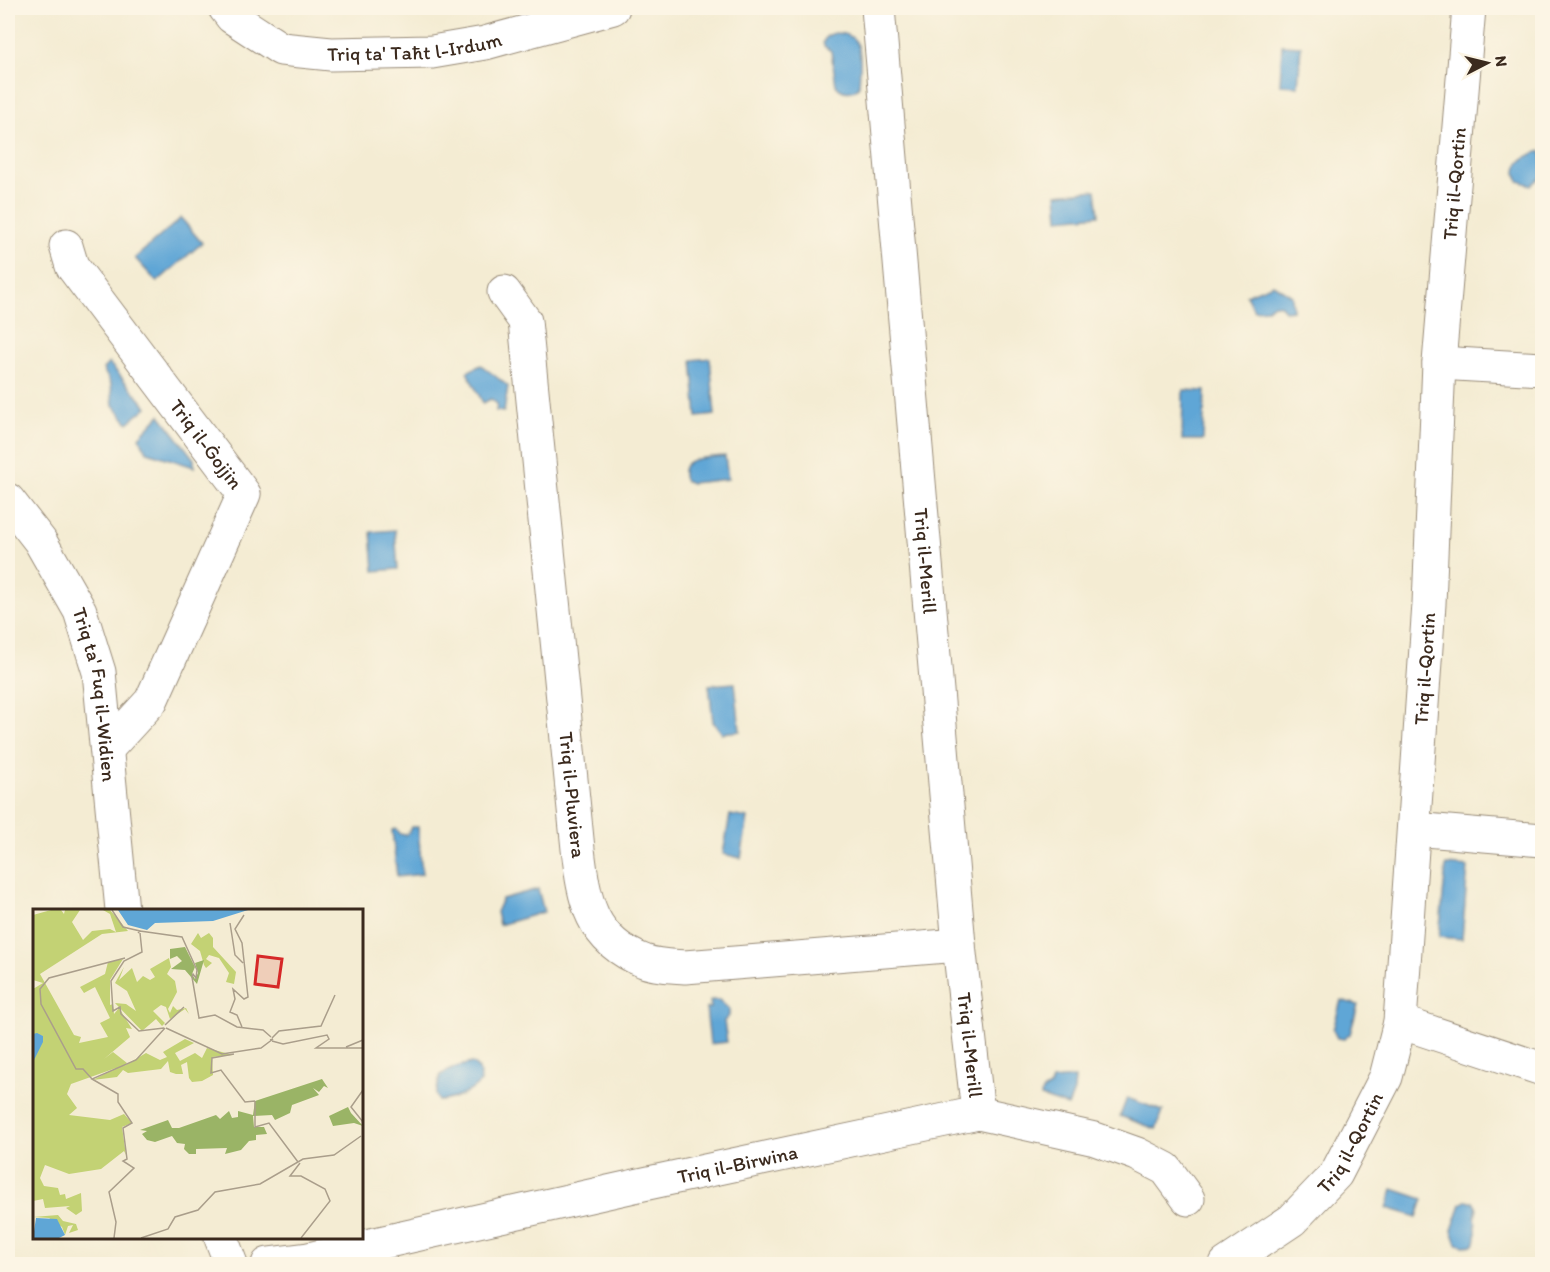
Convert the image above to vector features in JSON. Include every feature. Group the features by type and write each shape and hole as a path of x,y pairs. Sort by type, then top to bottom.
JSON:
{"street":[{"name":"Triq ta' Taħt l-Irdum","path":"225,8 232,17 280,49 331,54 432,52 485,43 595,10"},
{"name":"Triq il-Merill","path":"878,8 959,945 978,1113"},
{"name":"Triq il-Qortin","path":"1227,1264 1292,1220 1336,1174 1386,1077 1400,1022 1429,604 1439,363 1469,8"},
{"name":"Triq il-Ġojjin","path":"66,246 72,266 244,494 151,701 107,749"},
{"name":"Triq il-Pluviera","path":"504,292 525,321 579,859 583,890 595,923 616,946 645,962 685,967 959,945"},
{"path":"1439,363 1542,369"},
{"name":"Triq ta' Fuq il-Widien","path":"8,500 40,541 80,611 99,672 122,909"},
{"path":"1414,829 1542,840"},
{"path":"1400,1022 1542,1069"},
{"name":"Triq il-Birwina","path":"268,1264 308,1258 978,1113 1095,1139 1137,1154 1166,1169 1188,1199"},
{"path":"221,1239 231,1264"}],"water":[{"path":"834,33 845,34 857,43 860,58 859,86 854,90 844,91 836,85 831,51 824,46 823,42 827,36"},
{"path":"1282,45 1301,46 1298,86 1280,85"},
{"path":"1542,151 1542,177 1531,185 1519,181 1516,170 1518,165 1526,157"},
{"path":"1096,190 1099,215 1059,219 1057,194"},
{"path":"181,218 202,243 157,282 135,258"},
{"path":"1273,284 1292,296 1293,310 1285,311 1281,305 1274,304 1267,309 1254,310 1246,295"},
{"path":"710,358 715,415 697,417 692,360"},
{"path":"109,363 147,407 128,423 113,405 111,384 103,369"},
{"path":"481,365 508,386 504,412 496,411 497,404 491,399 483,403 467,372"},
{"path":"1183,390 1205,391 1203,440 1182,440"},
{"path":"160,415 194,459 194,467 147,452 139,437"},
{"path":"725,456 728,479 691,483 684,480 683,472 689,462 696,459"},
{"path":"395,530 398,569 374,571 371,532"},
{"path":"735,683 740,731 722,733 713,722 709,685"},
{"path":"730,815 748,818 741,858 723,854"},
{"path":"411,827 418,827 422,874 397,877 392,830 396,829 400,834 405,835"},
{"path":"1446,865 1468,867 1462,939 1439,937"},
{"path":"538,889 544,912 499,925 496,912 502,899"},
{"path":"719,1000 729,1009 729,1016 724,1021 727,1042 710,1044 706,1008 711,1008 710,1001"},
{"path":"1341,1000 1358,1005 1350,1034 1344,1039 1337,1038 1333,1030"},
{"path":"472,1063 479,1069 481,1082 462,1095 439,1101 436,1095 440,1075 456,1067"},
{"path":"1075,1078 1074,1091 1068,1106 1041,1097 1042,1091 1050,1087 1052,1080"},
{"path":"1127,1098 1163,1111 1156,1129 1120,1116"},
{"path":"1393,1189 1423,1199 1417,1217 1387,1208"},
{"path":"1467,1200 1473,1202 1477,1208 1476,1240 1474,1245 1464,1246 1457,1244 1452,1230 1461,1204"}]}
